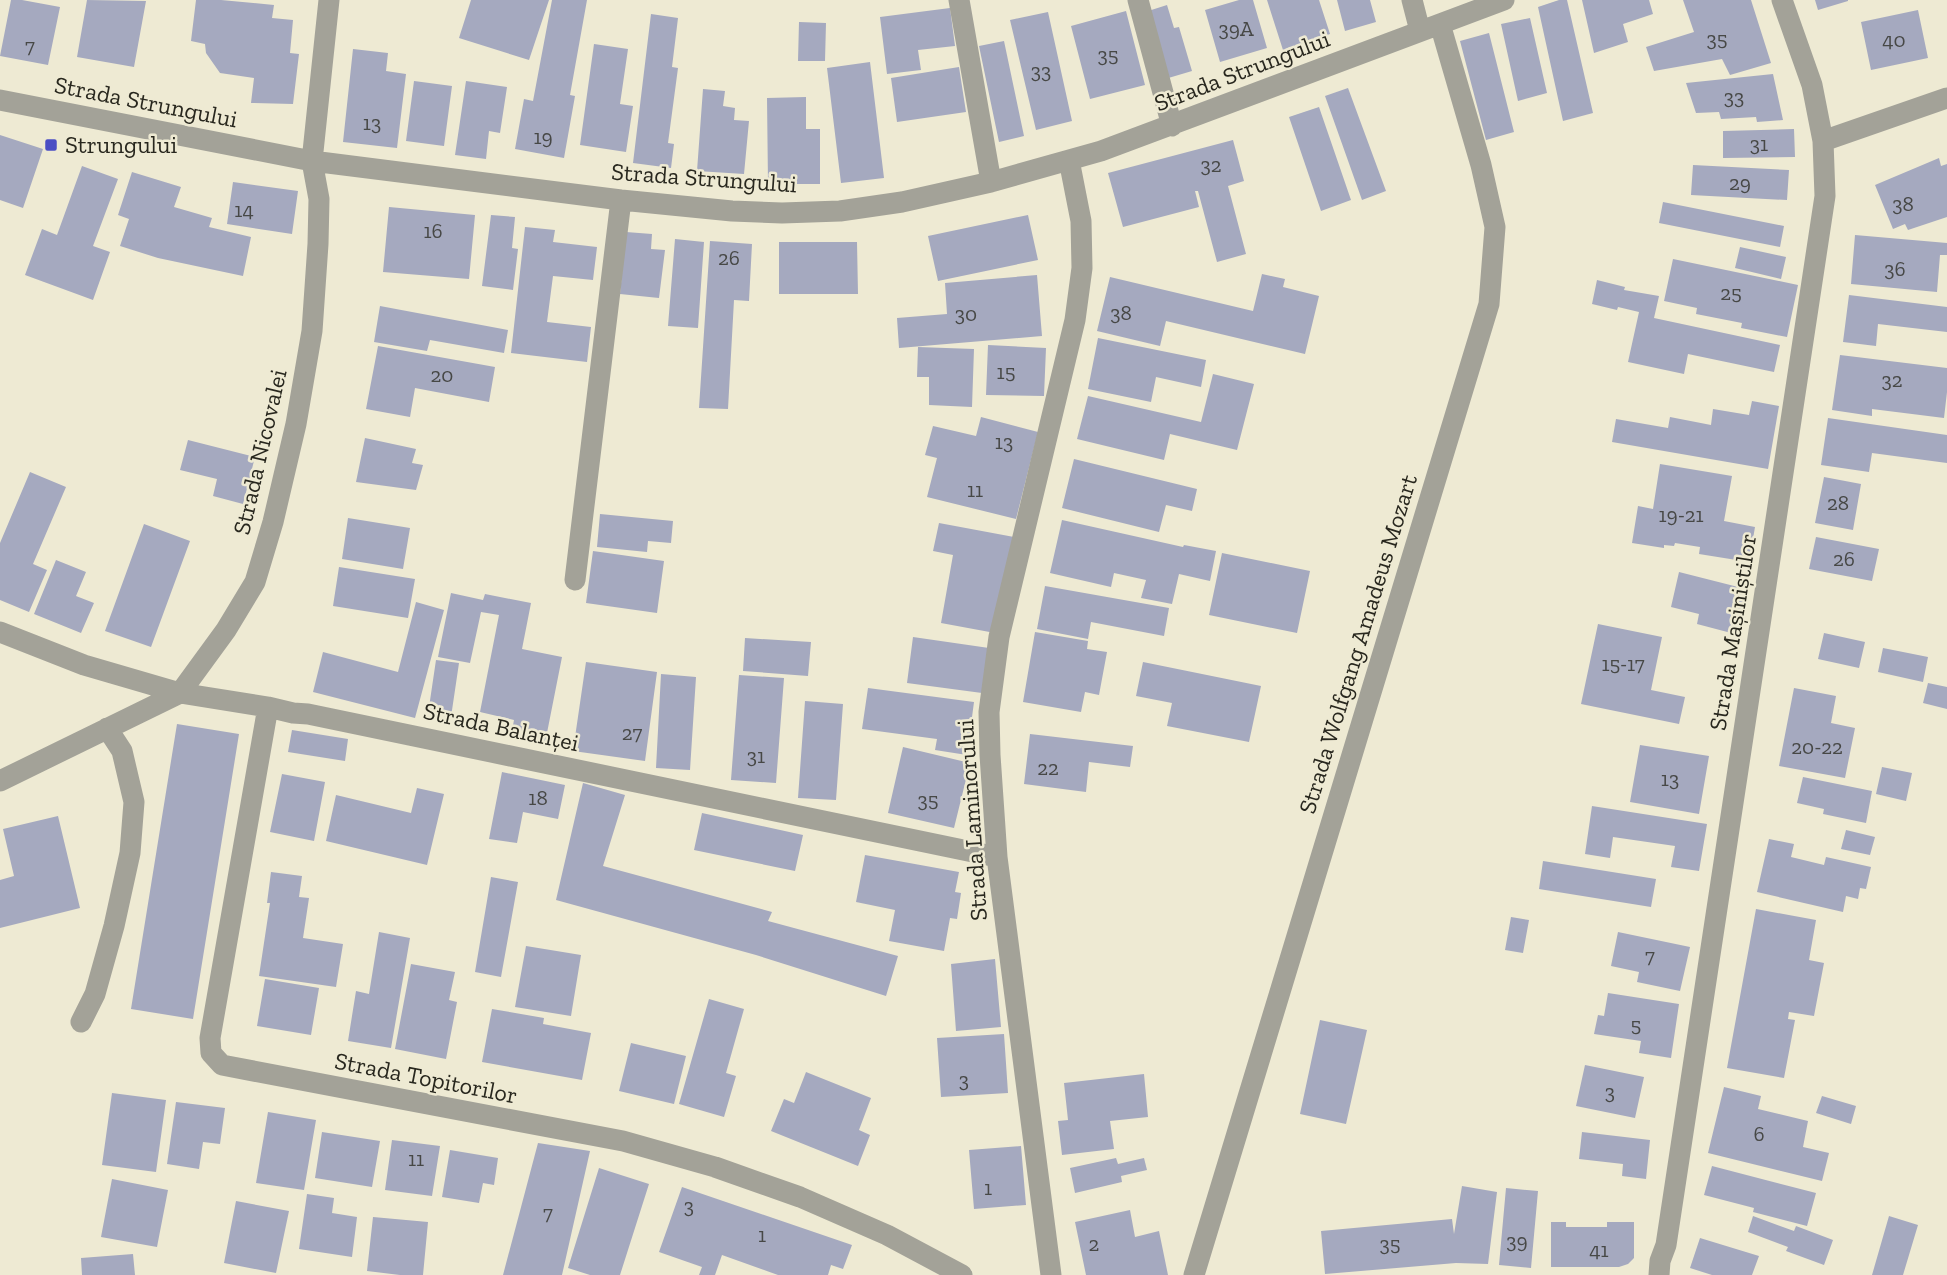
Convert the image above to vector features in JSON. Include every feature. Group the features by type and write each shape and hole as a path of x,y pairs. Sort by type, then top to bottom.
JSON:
{"street":[{"name":"Strada Nicovalei","path":"0,780 180,693 226,630 255,582 273,522 296,424 312,331 318,200 312,161 328,0"},
{"path":"959,0 991,182"},
{"path":"1138,0 1172,126"},
{"name":"Strada Wolfgang Amadeus Mozart","path":"1194,1275 1489,304 1495,227 1481,165 1430,28 1412,0"},
{"name":"Strada Strungului","path":"0,100 312,161 621,200 732,211 840,211 902,202 991,182 1101,151 1504,0"},
{"name":"Strada Mașiniștilor","path":"1659,1275 1660,1261 1666,1245 1825,197 1823,141 1812,85 1782,0"},
{"path":"1823,141 1947,98"},
{"name":"Strada Laminorului","path":"1051,1275 998,857 989,712 999,638 1075,320 1082,268 1081,221 1069,160"},
{"path":"575,580 621,200"},
{"name":"Strada Balanței","path":"0,632 84,664 180,693 268,707 998,857"},
{"name":"Strada Topitorilor","path":"268,707 210,1038 211,1053 222,1065 623,1141 715,1167 800,1197 887,1235 962,1275"},
{"path":"81,1023 96,994 130,853 134,802 122,751 107,728"}],"building":[{"path":"11,0 60,7 48,65 0,56"},
{"path":"87,0 146,1 134,67 77,57"},
{"path":"196,0 274,5 272,18 293,20 290,53 299,54 293,104 251,103 254,78 220,73 206,53 205,44 191,41"},
{"path":"471,0 549,0 529,60 459,38"},
{"path":"552,0 587,0 570,95 575,96 564,158 515,149 524,99 533,101"},
{"path":"1239,0 1253,0 1267,48 1220,62 1205,10"},
{"path":"1267,0 1319,0 1330,34 1283,50"},
{"path":"1337,0 1370,0 1376,22 1345,31"},
{"path":"1567,0 1593,113 1563,121 1538,7"},
{"path":"1582,0 1649,0 1653,14 1623,24 1628,42 1594,53"},
{"path":"1683,0 1751,0 1771,63 1730,75 1722,59 1654,71 1646,47 1694,32"},
{"path":"1815,0 1848,0 1848,1 1818,10"},
{"path":"1167,5 1174,28 1179,27 1192,71 1165,79 1145,12"},
{"path":"950,8 955,46 918,50 921,70 887,74 880,17"},
{"path":"1918,10 1928,58 1871,70 1861,22"},
{"path":"1126,11 1145,85 1090,99 1071,26"},
{"path":"1048,12 1072,121 1036,130 1010,20"},
{"path":"651,14 678,18 672,67 678,68 668,143 674,144 671,168 633,163"},
{"path":"1530,18 1547,93 1518,101 1501,24"},
{"path":"799,22 826,23 825,61 798,61"},
{"path":"1489,33 1514,132 1486,140 1460,41"},
{"path":"1004,41 1024,136 999,142 979,46"},
{"path":"594,44 628,49 620,104 633,106 626,152 580,145"},
{"path":"353,49 388,53 386,71 406,74 397,148 343,142"},
{"path":"870,62 884,178 841,183 827,68"},
{"path":"959,67 966,112 897,122 891,78"},
{"path":"1773,74 1783,120 1757,122 1756,117 1721,119 1719,112 1696,113 1686,83"},
{"path":"414,81 452,86 444,146 406,141"},
{"path":"466,81 507,87 500,133 489,131 486,159 455,155"},
{"path":"1348,88 1386,191 1362,200 1325,96"},
{"path":"703,89 725,91 723,106 735,108 734,120 749,121 744,174 697,171"},
{"path":"806,97 806,129 820,129 820,184 768,184 767,98"},
{"path":"1319,107 1351,200 1321,211 1289,117"},
{"path":"1794,129 1795,157 1723,158 1723,131"},
{"path":"0,135 43,149 23,208 0,200"},
{"path":"1233,140 1244,181 1228,186 1246,254 1217,262 1198,191 1195,191 1199,207 1123,227 1108,173"},
{"path":"1939,158 1941,166 1947,164 1947,217 1908,230 1905,224 1893,229 1875,185"},
{"path":"1693,165 1789,170 1787,200 1691,195"},
{"path":"82,166 118,179 93,246 110,252 93,300 25,275 42,229 57,235"},
{"path":"132,172 181,187 174,207 212,218 209,227 251,237 243,276 158,258 120,246 129,219 118,215"},
{"path":"233,182 298,191 292,234 227,224"},
{"path":"1663,202 1784,226 1780,247 1659,223"},
{"path":"389,207 475,215 469,279 383,272"},
{"path":"491,215 515,217 512,248 518,249 513,290 482,286"},
{"path":"1028,215 1038,260 938,281 928,236"},
{"path":"525,227 555,230 553,242 597,247 593,280 553,276 547,322 591,327 587,362 511,353"},
{"path":"626,232 652,234 651,249 665,250 659,298 620,294"},
{"path":"1855,235 1947,243 1947,255 1940,255 1937,292 1851,284"},
{"path":"675,239 704,242 698,328 668,326"},
{"path":"710,241 752,244 749,301 734,300 728,409 699,408"},
{"path":"779,242 857,242 858,294 779,294"},
{"path":"1740,247 1786,257 1781,279 1735,268"},
{"path":"1673,259 1798,285 1787,337 1741,328 1742,323 1696,314 1697,308 1664,301"},
{"path":"1262,274 1285,279 1283,287 1319,296 1305,354 1166,321 1160,346 1097,331 1110,277 1253,311"},
{"path":"1037,275 1042,336 899,348 897,318 947,314 945,283"},
{"path":"1597,280 1625,287 1624,290 1659,296 1654,318 1780,345 1774,372 1688,354 1684,374 1628,362 1639,312 1592,304"},
{"path":"1849,295 1947,307 1947,332 1878,324 1876,346 1843,342"},
{"path":"380,306 508,330 504,353 430,340 427,351 374,342"},
{"path":"1098,338 1206,360 1201,387 1156,377 1151,402 1088,389"},
{"path":"988,345 1046,348 1044,396 986,395"},
{"path":"378,346 495,367 489,402 415,388 410,417 366,409"},
{"path":"918,347 974,349 972,407 929,405 929,377 917,377"},
{"path":"1840,355 1947,368 1944,418 1872,409 1872,416 1832,410"},
{"path":"1213,374 1254,384 1237,450 1170,434 1164,460 1077,439 1088,396 1201,422"},
{"path":"1752,401 1779,406 1768,469 1612,442 1616,419 1668,428 1670,417 1711,425 1713,409 1749,415"},
{"path":"981,417 1038,432 1016,519 927,497 937,458 925,455 933,426 976,436"},
{"path":"1828,418 1947,435 1947,463 1872,453 1869,472 1821,465"},
{"path":"365,438 416,449 412,463 423,465 416,490 356,482"},
{"path":"188,440 255,457 243,504 213,496 217,479 180,470"},
{"path":"1074,459 1197,489 1192,511 1166,505 1159,532 1062,508"},
{"path":"1660,464 1732,476 1724,521 1755,527 1749,562 1699,554 1700,547 1675,543 1674,546 1664,545 1664,548 1632,543 1638,506 1653,509"},
{"path":"30,472 66,487 33,564 47,570 29,612 0,600 0,543"},
{"path":"1824,477 1861,484 1853,530 1815,523"},
{"path":"600,514 673,521 671,543 648,541 647,552 597,547"},
{"path":"348,518 410,528 403,569 342,559"},
{"path":"1062,520 1183,547 1184,545 1216,551 1210,581 1179,574 1172,604 1141,598 1146,580 1114,573 1111,587 1050,573"},
{"path":"939,523 1014,537 995,633 941,623 953,555 933,551"},
{"path":"144,524 190,541 151,647 105,631"},
{"path":"1816,537 1879,549 1872,581 1809,569"},
{"path":"593,551 664,561 657,613 586,603"},
{"path":"1222,553 1310,571 1297,633 1209,615"},
{"path":"56,560 86,572 76,596 94,603 81,633 34,614"},
{"path":"339,567 415,579 408,618 333,606"},
{"path":"1679,572 1746,589 1735,634 1697,624 1699,614 1671,607"},
{"path":"1045,586 1169,608 1164,636 1091,622 1088,639 1037,629"},
{"path":"451,593 483,600 485,594 531,603 522,649 562,657 545,743 511,736 514,720 480,712 499,615 481,612 470,663 438,657"},
{"path":"416,602 444,610 415,718 313,692 323,652 398,672"},
{"path":"1598,624 1662,637 1651,690 1685,697 1679,724 1581,704"},
{"path":"1035,632 1088,641 1087,649 1107,652 1099,695 1085,692 1081,712 1023,702"},
{"path":"1824,633 1865,642 1859,668 1818,659"},
{"path":"913,637 989,648 982,693 907,683"},
{"path":"745,638 811,642 808,676 743,671"},
{"path":"1883,648 1928,657 1923,682 1878,672"},
{"path":"436,660 459,663 451,717 428,714"},
{"path":"586,662 657,672 645,761 573,751"},
{"path":"1143,662 1261,686 1249,742 1167,726 1172,703 1136,696"},
{"path":"661,674 696,677 690,770 656,768"},
{"path":"739,675 784,678 776,783 731,780"},
{"path":"1928,683 1947,687 1947,709 1923,703"},
{"path":"868,688 974,702 967,755 935,750 937,739 862,729"},
{"path":"1794,688 1836,696 1831,723 1855,728 1845,778 1779,766"},
{"path":"805,701 843,704 836,800 798,798"},
{"path":"177,724 239,734 193,1019 131,1009"},
{"path":"292,730 348,739 345,761 288,752"},
{"path":"1030,734 1133,746 1130,767 1089,762 1086,792 1024,784"},
{"path":"1640,745 1709,756 1699,814 1630,802"},
{"path":"903,747 970,763 954,828 888,813"},
{"path":"1882,767 1912,773 1906,801 1876,794"},
{"path":"502,772 565,785 558,819 523,812 517,843 489,839"},
{"path":"282,774 325,782 314,841 270,832"},
{"path":"1803,777 1872,791 1866,823 1823,814 1824,809 1797,803"},
{"path":"583,783 625,795 603,866 772,912 768,921 898,956 886,996 756,955 556,900"},
{"path":"417,788 444,794 427,865 326,841 336,795 411,813"},
{"path":"1592,806 1707,824 1699,871 1671,867 1675,846 1613,837 1610,858 1585,854"},
{"path":"702,813 803,835 795,871 694,850"},
{"path":"58,816 80,908 0,928 0,880 14,876 3,829"},
{"path":"1846,830 1875,837 1870,855 1841,849"},
{"path":"1769,839 1794,844 1791,857 1824,865 1826,857 1871,867 1866,889 1860,888 1858,899 1846,896 1843,912 1757,892"},
{"path":"865,855 959,872 955,892 961,893 957,919 950,918 944,951 889,941 895,910 856,902"},
{"path":"1543,861 1656,879 1651,907 1539,889"},
{"path":"271,872 302,876 299,897 309,898 303,938 343,944 336,987 259,976 270,903 267,903"},
{"path":"491,877 518,882 501,977 475,972"},
{"path":"1756,909 1816,920 1809,960 1824,963 1814,1016 1789,1012 1788,1019 1795,1020 1784,1078 1727,1068"},
{"path":"1511,917 1529,920 1523,953 1505,950"},
{"path":"379,932 410,938 391,1048 348,1041 356,991 369,994"},
{"path":"1618,932 1690,947 1680,991 1637,982 1639,972 1611,966"},
{"path":"526,946 581,955 571,1016 515,1007"},
{"path":"995,959 1001,1027 956,1031 951,964"},
{"path":"411,964 455,972 449,1000 457,1002 446,1059 395,1049"},
{"path":"265,979 319,988 311,1035 257,1026"},
{"path":"1608,993 1679,1004 1671,1058 1639,1053 1641,1041 1594,1034 1598,1015 1604,1016"},
{"path":"709,999 744,1009 726,1073 736,1076 724,1117 679,1104"},
{"path":"492,1009 544,1018 543,1024 591,1033 582,1080 482,1062"},
{"path":"1320,1020 1367,1030 1346,1124 1300,1114"},
{"path":"1004,1034 1008,1093 941,1097 937,1038"},
{"path":"631,1043 686,1056 674,1104 619,1091"},
{"path":"1585,1065 1644,1077 1635,1118 1576,1106"},
{"path":"806,1072 871,1098 859,1130 870,1135 858,1166 771,1131 784,1099 794,1103"},
{"path":"1144,1074 1148,1117 1110,1121 1114,1149 1062,1155 1058,1121 1068,1120 1064,1083"},
{"path":"1724,1087 1761,1096 1758,1109 1808,1121 1803,1147 1829,1153 1822,1181 1708,1153"},
{"path":"112,1093 166,1100 156,1172 102,1165"},
{"path":"1822,1096 1856,1106 1851,1124 1816,1113"},
{"path":"176,1102 225,1108 220,1144 203,1142 199,1169 167,1164"},
{"path":"268,1112 316,1120 304,1190 256,1183"},
{"path":"322,1132 380,1141 372,1187 315,1178"},
{"path":"1582,1132 1650,1140 1646,1179 1622,1176 1623,1164 1579,1159"},
{"path":"392,1140 440,1146 432,1196 385,1190"},
{"path":"538,1143 590,1151 562,1275 503,1275"},
{"path":"1021,1146 1026,1205 974,1209 969,1150"},
{"path":"450,1150 498,1158 494,1185 483,1183 479,1203 442,1197"},
{"path":"1116,1158 1118,1164 1144,1158 1147,1170 1121,1176 1122,1182 1075,1193 1070,1168"},
{"path":"1712,1166 1816,1193 1807,1226 1753,1212 1754,1208 1704,1195"},
{"path":"599,1168 649,1184 620,1275 590,1275 568,1268"},
{"path":"112,1179 168,1190 157,1247 101,1237"},
{"path":"1462,1186 1497,1192 1488,1264 1456,1263 1325,1274 1321,1231 1452,1219 1454,1234"},
{"path":"682,1187 852,1245 843,1269 831,1265 828,1275 778,1275 722,1255 715,1275 699,1275 702,1267 659,1252"},
{"path":"1506,1188 1538,1191 1531,1268 1499,1265"},
{"path":"307,1194 334,1198 332,1213 357,1217 352,1257 299,1249"},
{"path":"236,1201 289,1211 276,1273 224,1263"},
{"path":"1130,1210 1135,1237 1159,1231 1168,1275 1086,1275 1075,1222"},
{"path":"1753,1216 1794,1231 1796,1226 1833,1240 1824,1265 1786,1251 1788,1247 1748,1232"},
{"path":"1889,1216 1918,1225 1903,1275 1872,1275"},
{"path":"373,1217 428,1222 423,1275 367,1271"},
{"path":"1551,1222 1566,1222 1566,1227 1607,1227 1607,1222 1634,1222 1634,1258 1619,1267 1551,1267"},
{"path":"1700,1238 1759,1256 1752,1275 1712,1275 1690,1268"},
{"path":"133,1254 135,1275 82,1275 81,1258"}],"place":[{"name":"Strungului","path":"51,145"}]}
